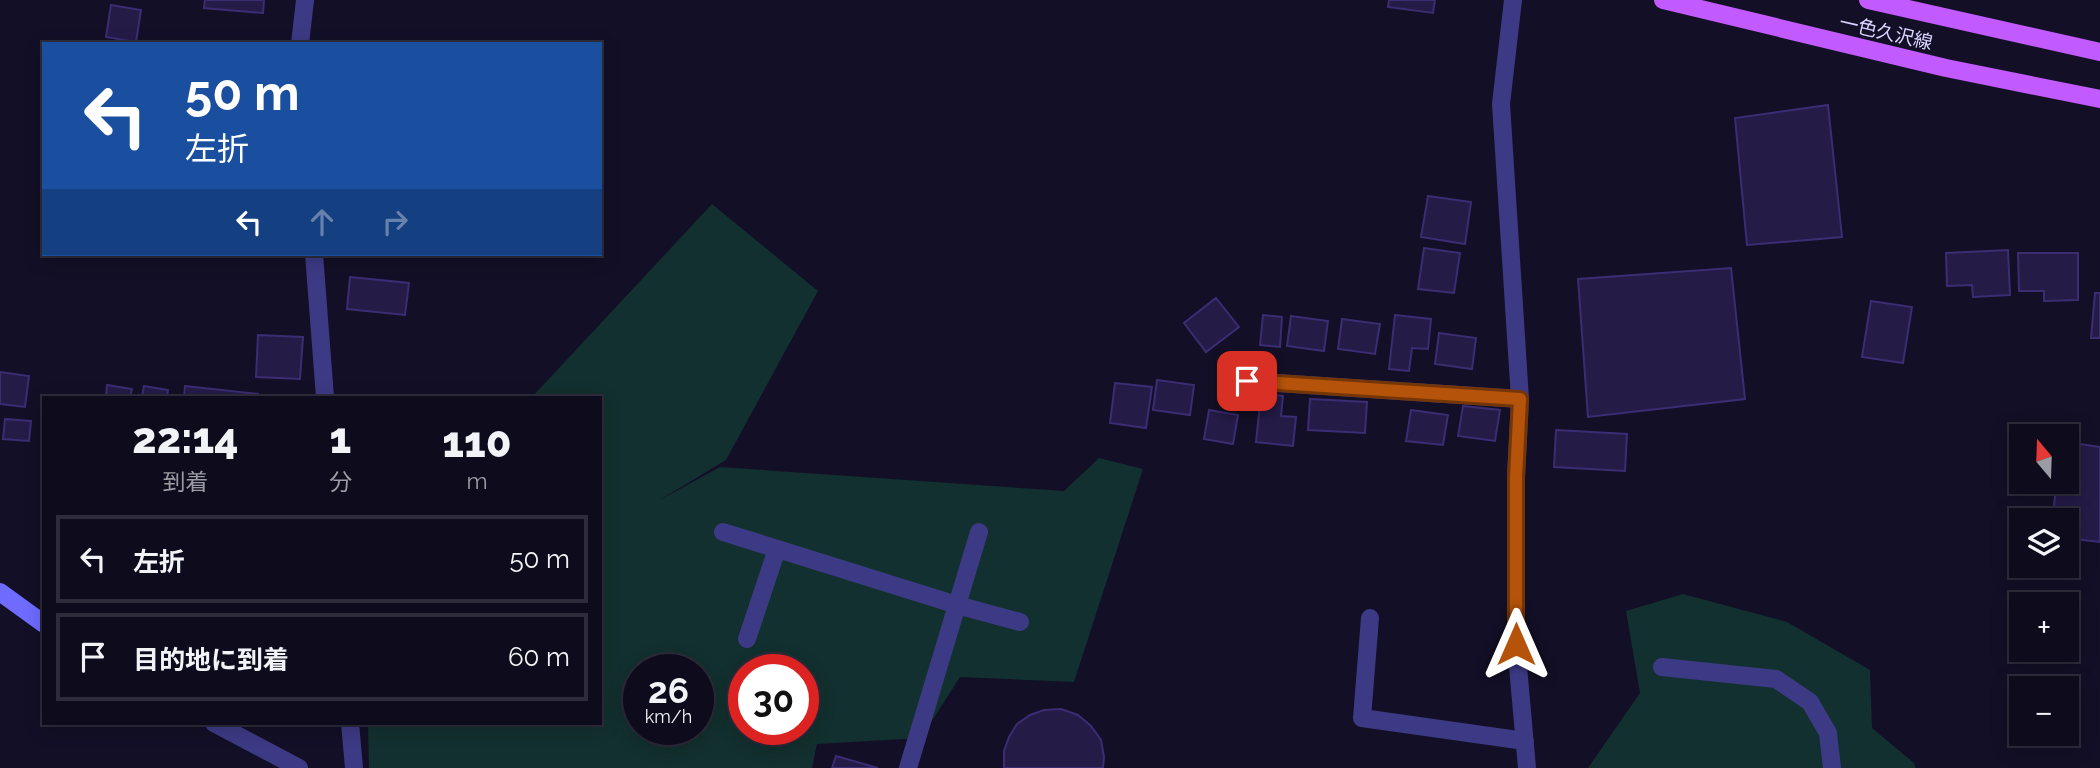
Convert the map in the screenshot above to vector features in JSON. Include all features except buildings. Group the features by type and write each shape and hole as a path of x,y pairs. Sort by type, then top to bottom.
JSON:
{"main road":[{"name":"一色久沢線","path":"1663,0 1946,68 2100,99"},
{"name":"一色久沢線","path":"1868,0 2100,52"}],"street":[{"path":"300,42 305,0"},
{"path":"1513,0 1501,104 1520,399 1516,477 1516,644 1527,768"},
{"path":"314,256 325,396"},
{"path":"1247,381 1520,399"},
{"path":"723,532 1020,622"},
{"path":"908,768 979,532"},
{"path":"747,639 777,549"},
{"path":"0,592 42,623"},
{"path":"1370,618 1362,718 1525,741"},
{"path":"1662,667 1776,679 1810,702 1828,733 1832,768"},
{"path":"218,725 299,768"},
{"path":"350,725 354,768"}],"green space":[{"path":"712,204 818,291 726,460 658,501 720,467 1064,491 1099,458 1143,469 1074,682 960,677 921,738 819,744 819,654 728,654 728,745 817,745 812,768 369,768 368,725 602,725 602,396 533,396"},
{"path":"1683,594 1787,622 1870,670 1872,728 1914,763 1916,768 1588,768 1640,693 1626,611"}],"route":[{"path":"1247,381 1520,399 1516,477 1516,644"}]}
